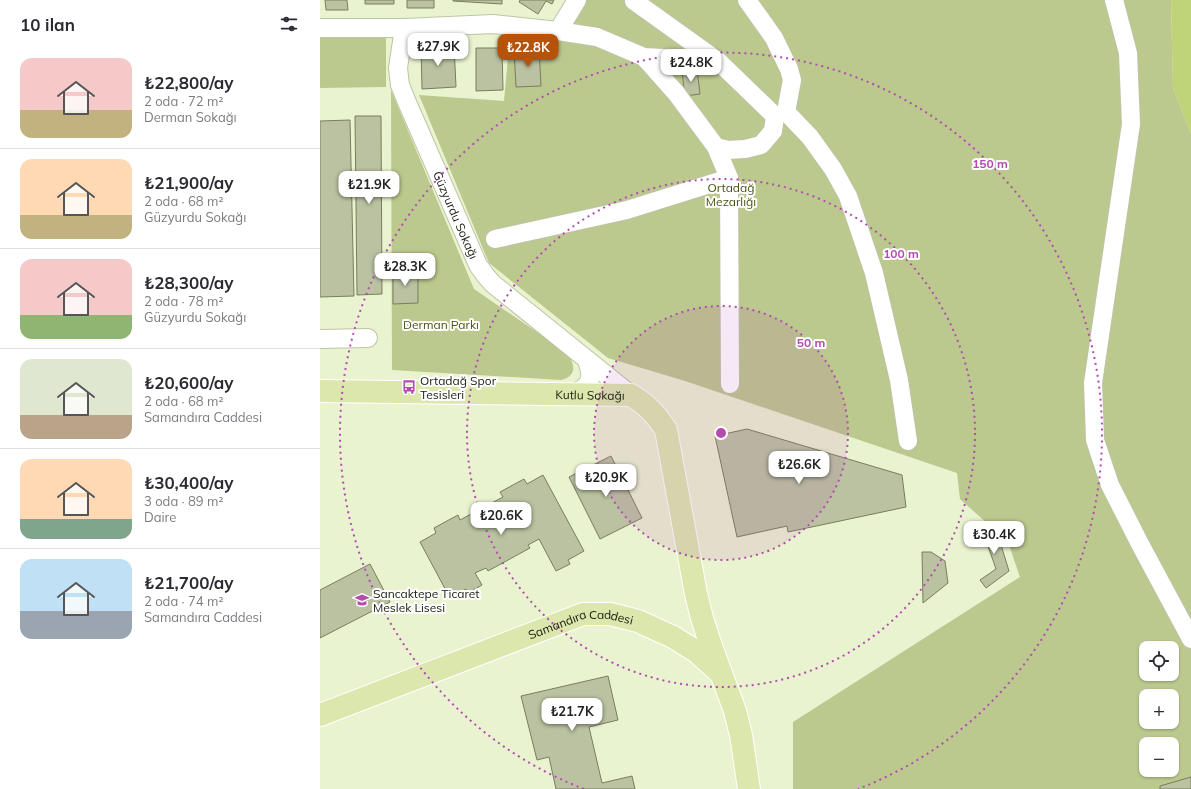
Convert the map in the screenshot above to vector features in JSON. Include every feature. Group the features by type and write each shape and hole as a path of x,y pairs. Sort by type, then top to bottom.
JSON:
{"main road":[{"name":"Kutlu Sokağı","path":"320,391 631,395 647,405 657,415 666,430 670,445 695,588 702,618 721,673"},
{"name":"Samandıra Caddesi","path":"320,715 583,614 610,614 638,621 673,637 697,652 721,673 730,695 741,735 749,789"}],"street":[{"path":"558,31 577,0"},
{"path":"716,146 728,150 745,149 761,145 773,131 781,114 792,80 789,69 774,38 747,0"},
{"path":"1114,0 1128,53 1131,124 1092,383 1095,440 1110,485 1191,638"},
{"path":"634,1 718,61 781,114 815,144 833,169 848,196 874,273 899,380 908,441"},
{"path":"320,28 404,28 494,24 597,37 644,57 718,61"},
{"name":"Güzyurdu Sokağı","path":"404,28 398,68 400,85 478,265 493,284 631,395"},
{"path":"644,57 676,93 716,146 729,178 730,384"},
{"path":"494,239 627,210 729,178"},
{"path":"320,339 368,338"},
{"path":"574,394 584,388 590,381 591,372 588,360"}],"green space":[{"name":"Ortadağ Mezarlığı","path":"582,0 1171,0 1173,88 1191,134 1191,789 793,789 793,722 1020,577 1008,542 960,499 957,473 685,381 608,358 489,263 419,95 504,101 510,36 565,26"},
{"path":"320,32 386,32 386,87 320,88"},
{"name":"Derman Parkı","path":"391,90 474,289 566,352 571,360 573,369 570,375 566,378 561,380 392,370"}],"shaded area":[{"path":"1171,0 1191,0 1191,134 1173,88"}],"building":[{"path":"325,0 347,0 348,10 326,10"},
{"path":"365,0 394,0 394,4 365,4"},
{"path":"407,0 434,0 434,8 407,8"},
{"path":"502,0 502,4 453,1"},
{"path":"520,0 554,0 552,4 546,1 538,14 519,2"},
{"path":"454,45 456,87 422,89 421,47"},
{"path":"476,48 502,48 503,90 476,91"},
{"path":"539,48 541,86 516,87 514,50"},
{"path":"697,69 700,94 685,96 682,72"},
{"path":"355,116 381,116 382,294 357,295"},
{"path":"350,120 354,296 320,297 320,121"},
{"path":"393,271 418,271 418,303 393,304"},
{"path":"747,429 902,475 906,507 788,532 787,526 737,537 715,436"},
{"path":"611,456 642,518 600,539 569,477"},
{"path":"543,475 584,551 568,560 570,564 556,571 539,539 528,545 530,548 488,571 486,568 475,573 482,585 468,593 466,589 450,598 420,542 436,533 434,528 458,515 460,520 503,497 500,492 524,479 527,484"},
{"path":"994,522 1009,571 986,588 980,580 996,569 981,526"},
{"path":"922,552 931,552 945,561 948,583 923,603"},
{"path":"370,564 390,602 320,638 320,590"},
{"path":"608,676 618,720 589,727 602,783 632,776 635,789 556,789 549,757 537,760 521,696"},
{"path":"1191,777 1191,789 1160,789 1160,786"}],"place":[{"name":"Ortadağ Spor Tesisleri","path":"409,387"},
{"name":"Sancaktepe Ticaret Meslek Lisesi","path":"362,600"}]}
